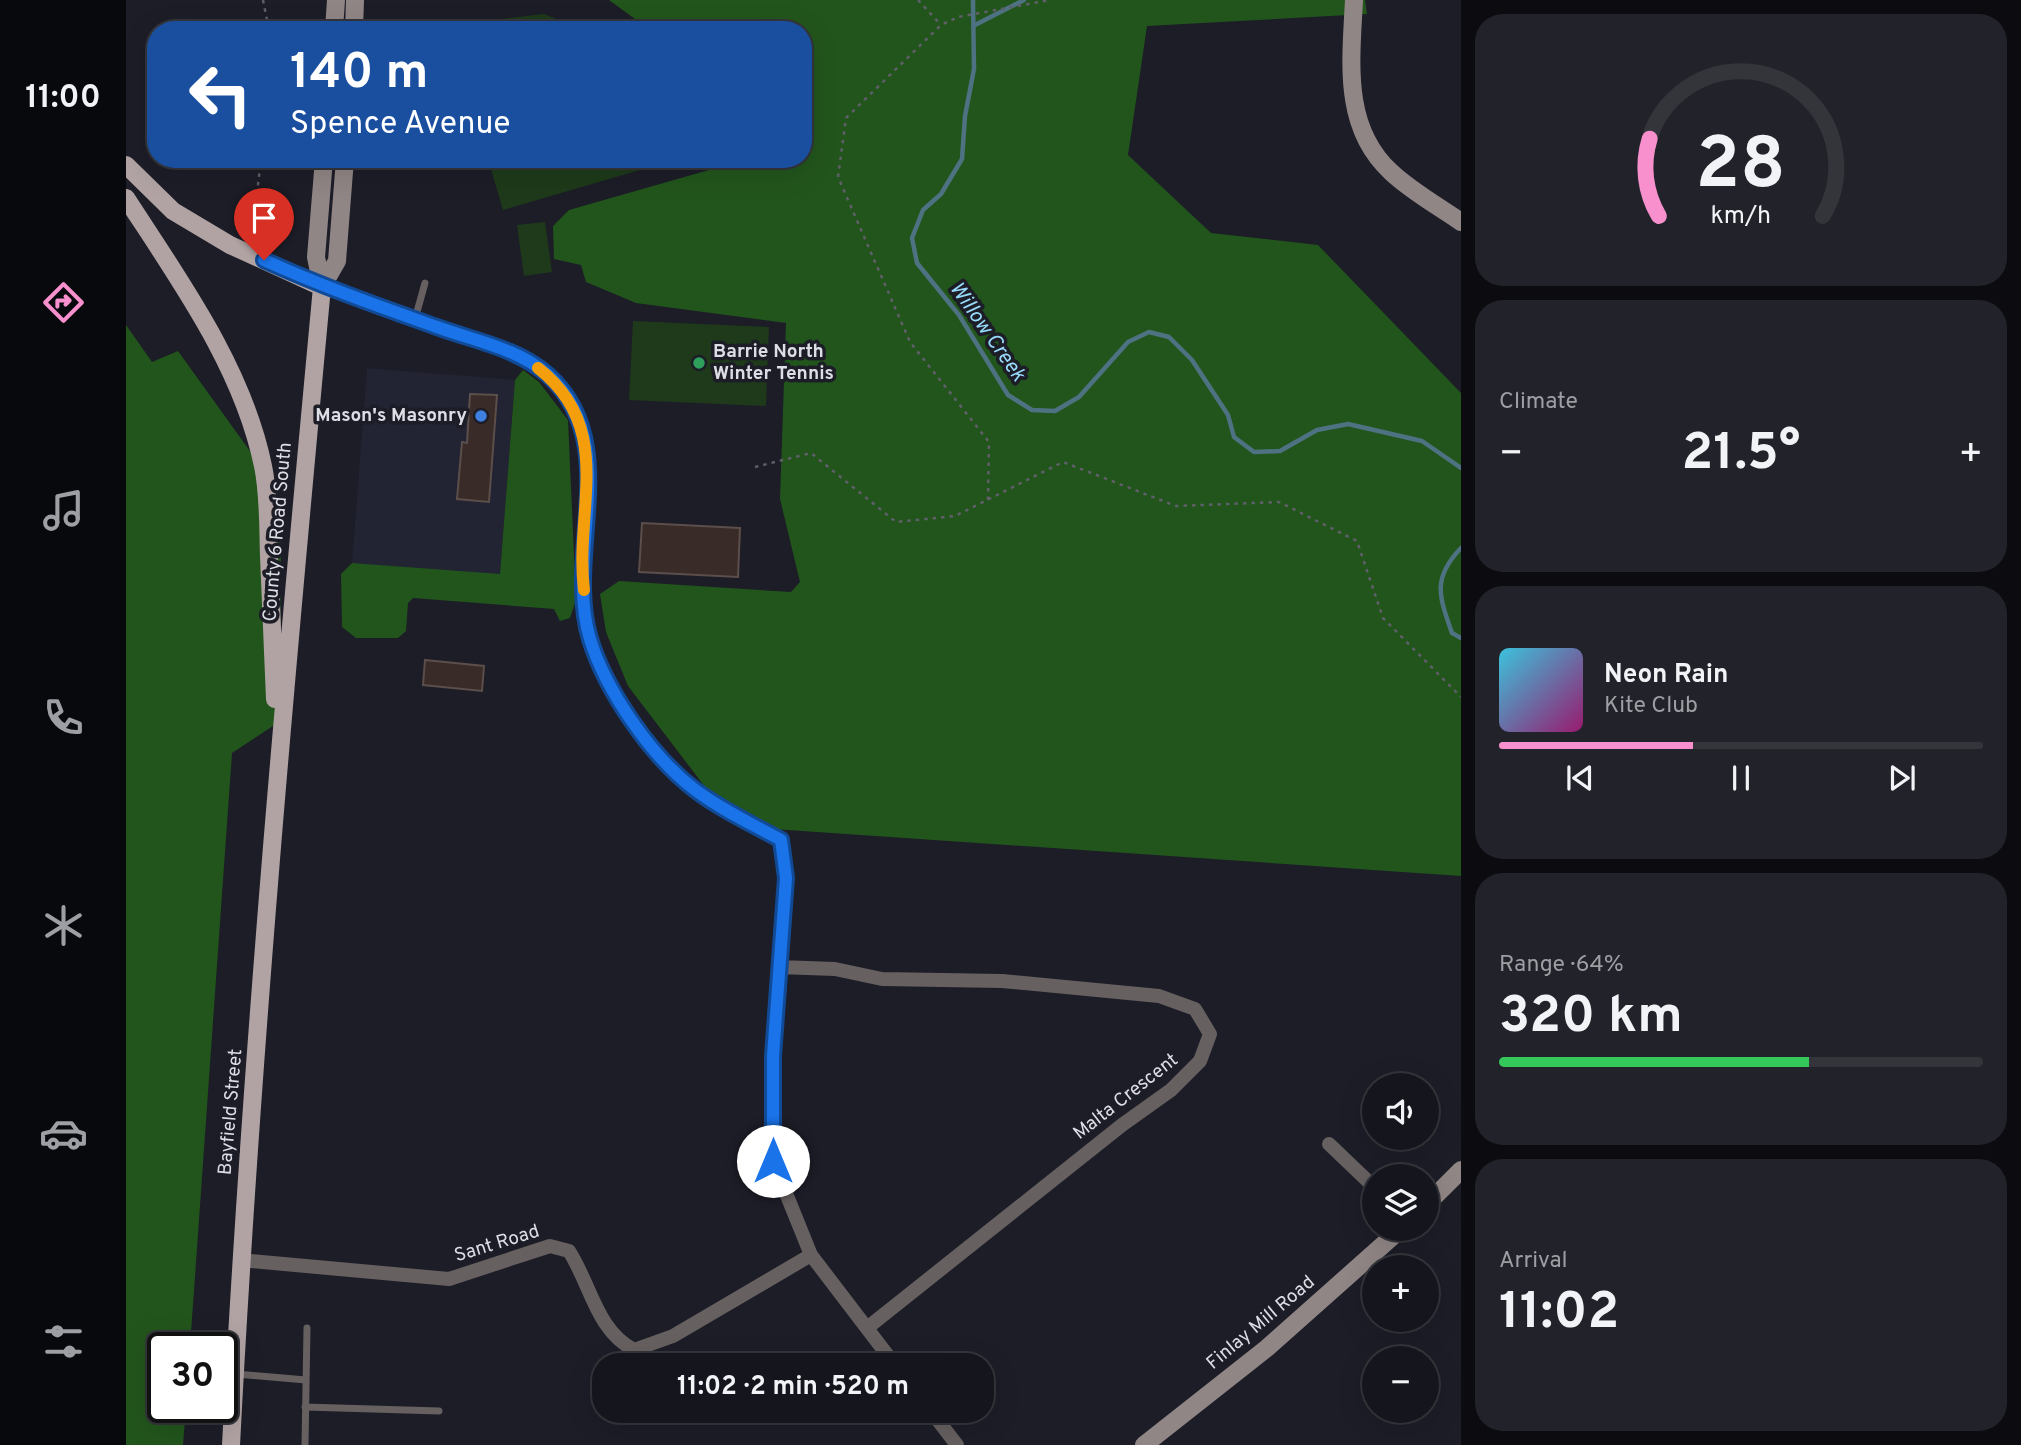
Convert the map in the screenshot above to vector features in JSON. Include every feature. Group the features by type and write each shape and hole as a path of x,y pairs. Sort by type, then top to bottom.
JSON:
{"main road":[{"path":"126,165 173,211 246,253 322,287"},
{"path":"126,198 219,348 246,407 263,467 278,782"},
{"name":"County 6 Road South","path":"278,782 322,287"},
{"name":"Bayfield Street","path":"237,1332 240,1260 278,782"},
{"name":"Bayfield Street","path":"231,1445 232,1423"}],"street":[{"path":"335,21 336,0"},
{"path":"354,21 355,0"},
{"path":"1354,0 1351,65 1354,107 1365,141 1391,172 1461,222"},
{"path":"322,287 316,257 323,168"},
{"path":"322,287 337,261 344,168"},
{"path":"322,287 510,352 549,376 575,410 587,452 583,581 589,637 609,686 666,766 696,791 781,840 786,878 773,1056 773,1161 811,1255 886,1353"},
{"name":"Malta Crescent","path":"779,967 835,969 882,979 1002,981 1159,996 1195,1009 1210,1034 1200,1062 1171,1090 1122,1125 867,1328"},
{"path":"1329,1144 1362,1176"},
{"path":"1439,1192 1461,1170"},
{"name":"Finlay Mill Road","path":"1144,1445 1267,1348 1387,1241"},
{"name":"Sant Road","path":"240,1260 449,1279 550,1245 569,1251 607,1330 634,1350 673,1336 811,1255"},
{"path":"940,1423 957,1445"}],"lane":[{"path":"415,319 425,283"},
{"path":"305,1445 307,1328"},
{"path":"238,1374 306,1380"},
{"path":"306,1407 439,1411"}],"path":[{"path":"263,0 267,21"},
{"path":"918,0 941,25"},
{"path":"988,500 989,442 910,342 838,177 846,118 941,25 957,17 1049,0"},
{"path":"246,253 253,231 260,168"},
{"path":"755,467 811,453 896,522 955,516 1063,462 1176,506 1279,502 1357,541 1383,618 1461,697"}],"shaded area":[{"path":"367,368 515,380 500,575 352,563"}],"green space":[{"path":"609,0 1365,0 1367,14 1147,26 1128,155 1211,233 1318,245 1461,393 1461,876 773,829 705,787 628,686 606,632 600,594 619,581 791,592 800,582 780,499 786,323 636,303 586,282 581,265 554,259 553,226 569,210 708,168 812,168 812,21 638,21"},
{"path":"544,14 562,21 495,21"},
{"path":"491,168 647,168 503,210"},
{"path":"545,222 552,272 524,276 517,225"},
{"name":"Barrie North Winter Tennis","path":"633,321 769,327 766,406 629,400"},
{"path":"126,325 152,362 178,351 275,486 281,548 279,722 232,753 191,1332 147,1332 147,1423 185,1423 183,1445 126,1445"},
{"path":"523,370 539,382 568,420 576,600 570,618 560,621 554,609 413,598 408,603 406,631 398,638 356,638 342,627 341,574 352,563 500,574 515,380"}],"building":[{"path":"470,394 497,395 489,502 457,499 462,442 467,443"},
{"path":"642,523 740,528 738,577 639,572"},
{"path":"425,660 484,666 482,691 423,685"}],"waterway":[{"name":"Willow Creek","path":"973,0 974,69 965,116 962,159 941,194 923,210 912,238 917,263 959,315 1008,395 1032,410 1055,411 1079,397 1128,342 1149,332 1169,337 1192,360 1228,415 1234,437 1254,452 1280,451 1317,430 1348,424 1422,441 1461,468"},
{"path":"975,25 1024,0"},
{"name":"Willow Creek","path":"1461,548 1446,569 1441,588 1441,598 1452,633 1461,638"}],"slow traffic":[{"path":"538,368 563,392 575,410 584,433 587,467 584,590"}],"place":[{"name":"Barrie North Winter Tennis","path":"699,363"},
{"name":"Mason's Masonry","path":"481,416"}],"route":[{"path":"264,260 322,287 510,352 549,376 575,410 584,433 587,452 583,581 589,637 609,686 666,766 696,791 781,840 786,878 773,1056 773,1161"}]}
